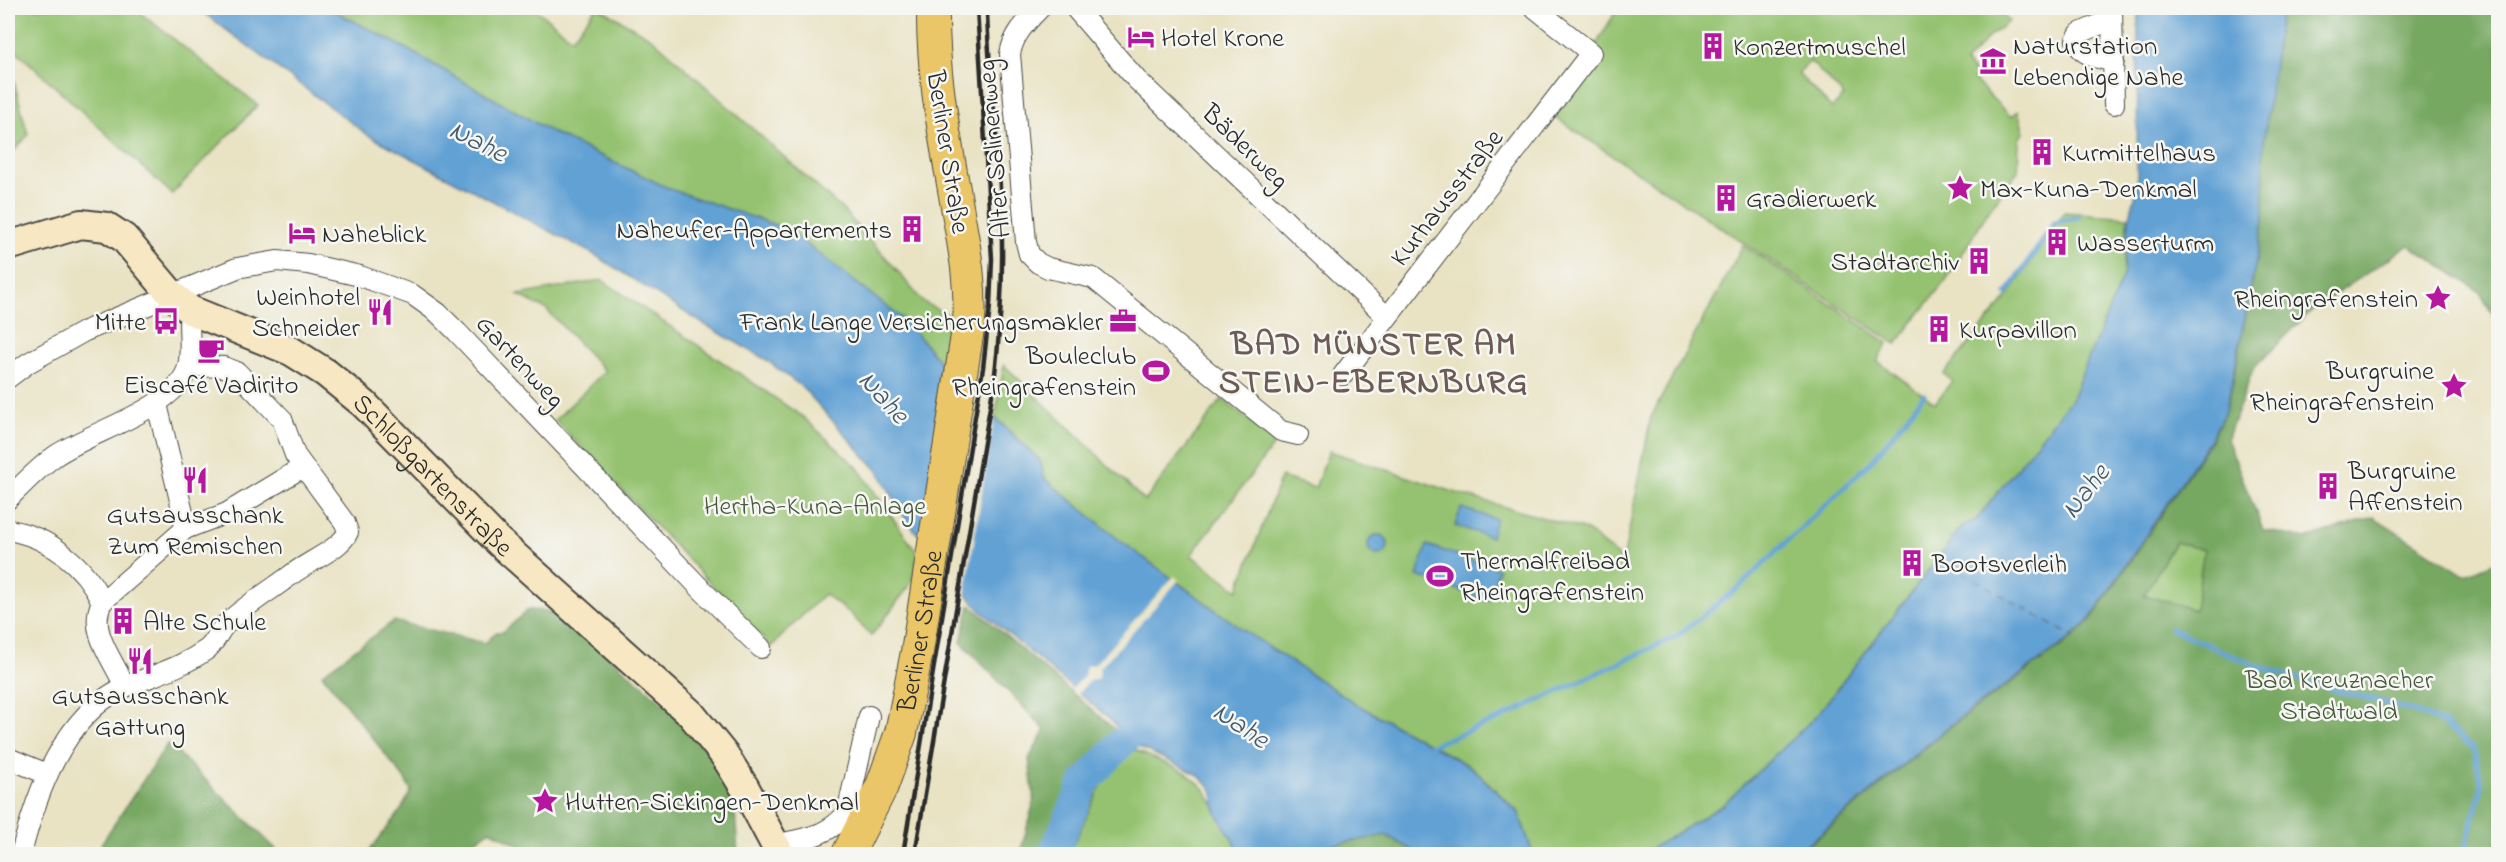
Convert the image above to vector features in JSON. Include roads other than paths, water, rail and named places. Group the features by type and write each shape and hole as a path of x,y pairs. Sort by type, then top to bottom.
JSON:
{"main road":[{"name":"Berliner Straße","path":"848,855 893,758 902,733 966,346 970,291 938,91 933,8"},
{"name":"Schloßgartenstraße","path":"8,246 81,224 107,227 124,238 181,303 212,321 291,351 326,373 364,404 499,542 691,714 725,756 746,788 777,850"}],"street":[{"name":"Alter Salinenweg","path":"1040,8 1012,40 1010,54 1024,230 1029,254 1038,263 1048,268 1094,278 1281,431 1298,435"},
{"name":"Bäderweg","path":"1074,8 1136,79 1387,317"},
{"name":"Kurhausstraße","path":"1343,375 1591,53 1535,8"},
{"path":"2114,62 2097,59 2088,54 2078,48 2076,40 2080,33 2112,13 2114,62 2114,104"},
{"name":"Gartenweg","path":"8,378 28,363 85,331 181,303 237,268 277,261 308,264 360,276 414,295 438,313 457,332 694,582 761,648"},
{"path":"8,499 54,456 83,439 157,404 183,377 188,366 188,323 181,303"},
{"path":"21,855 47,774 66,740 96,707 125,687 177,668 210,648 225,625 306,563 344,542 348,532 345,523 295,455 282,419 237,372 224,367 188,366"},
{"path":"157,404 185,529"},
{"path":"125,687 99,634 96,613 102,602 185,529 227,513 303,467"},
{"path":"8,530 45,541 87,577 102,602"},
{"path":"777,850 825,833 847,813 869,716"},
{"path":"8,758 47,774"}],"water":[{"name":"Nahe","path":"197,8 329,8 403,47 555,134 670,189 787,229 908,323 948,372 1040,461 1044,478 1118,539 1243,630 1356,704 1471,767 1519,813 1533,854 1419,854 1386,835 1283,854 1241,854 1217,814 1212,789 1197,774 1137,746 1106,716 980,610 907,521 878,471 803,388 765,359 702,323 595,255 368,135"},
{"name":"Nahe","path":"2138,8 2281,8 2263,147 2264,220 2231,388 2224,413 2210,439 2088,622 2068,640 1953,723 1796,854 1624,854 1651,849 1723,805 1817,715 1961,528 1977,519 2072,398 2123,276 2129,220 2137,189"},
{"path":"1461,508 1496,519 1491,537 1455,526"},
{"path":"1378,535 1385,538 1388,545 1385,552 1378,555 1371,552 1368,545 1371,538"},
{"path":"1427,545 1499,569 1488,600 1417,576"}],"waterway":[{"path":"2007,294 2055,222 2079,217"},
{"path":"1427,747 1499,719 1677,636 1738,588 1871,462 1924,395"},
{"path":"2171,629 2257,666 2342,692 2402,707 2441,722 2474,748 2482,787 2468,837 2466,854"},
{"path":"1053,854 1085,782 1134,730 1163,717"}],"railway":[{"path":"903,854 983,368 990,306 992,259 977,8"},
{"path":"915,854 994,383 998,340 1002,231 987,8"}],"place":[{"name":"Hotel Krone","path":"1141,37"},
{"name":"Konzertmuschel","path":"1713,46"},
{"name":"Naturstation Lebendige Nahe","path":"1993,61"},
{"name":"Kurmittelhaus","path":"2042,152"},
{"name":"Max-Kuna-Denkmal","path":"1960,188"},
{"name":"Gradierwerk","path":"1726,198"},
{"name":"Naheufer-Appartements","path":"912,229"},
{"name":"Naheblick","path":"302,233"},
{"name":"Wasserturm","path":"2057,242"},
{"name":"Stadtarchiv","path":"1979,261"},
{"name":"Rheingrafenstein","path":"2438,298"},
{"name":"Weinhotel Schneider","path":"380,312"},
{"name":"Mitte","path":"166,321"},
{"name":"Frank Lange Versicherungsmakler","path":"1123,321"},
{"name":"Kurpavillon","path":"1939,329"},
{"name":"Eiscafé Vadirito","path":"211,350"},
{"name":"Bouleclub Rheingrafenstein","path":"1156,371"},
{"name":"Burgruine Rheingrafenstein","path":"2454,386"},
{"name":"Gutsausschank Zum Remischen","path":"195,480"},
{"name":"Burgruine Affenstein","path":"2328,486"},
{"name":"Bootsverleih","path":"1912,563"},
{"name":"Thermalfreibad Rheingrafenstein","path":"1440,576"},
{"name":"Alte Schule","path":"123,621"},
{"name":"Gutsausschank Gattung","path":"140,661"},
{"name":"Hutten-Sickingen-Denkmal","path":"545,801"}],"district":[{"name":"BAD MÜNSTER AM STEIN-EBERNBURG","path":"1374,361"}],"park label":[{"name":"Hertha-Kuna-Anlage","path":"815,505"},
{"name":"Bad Kreuznacher Stadtwald","path":"2339,694"}]}
